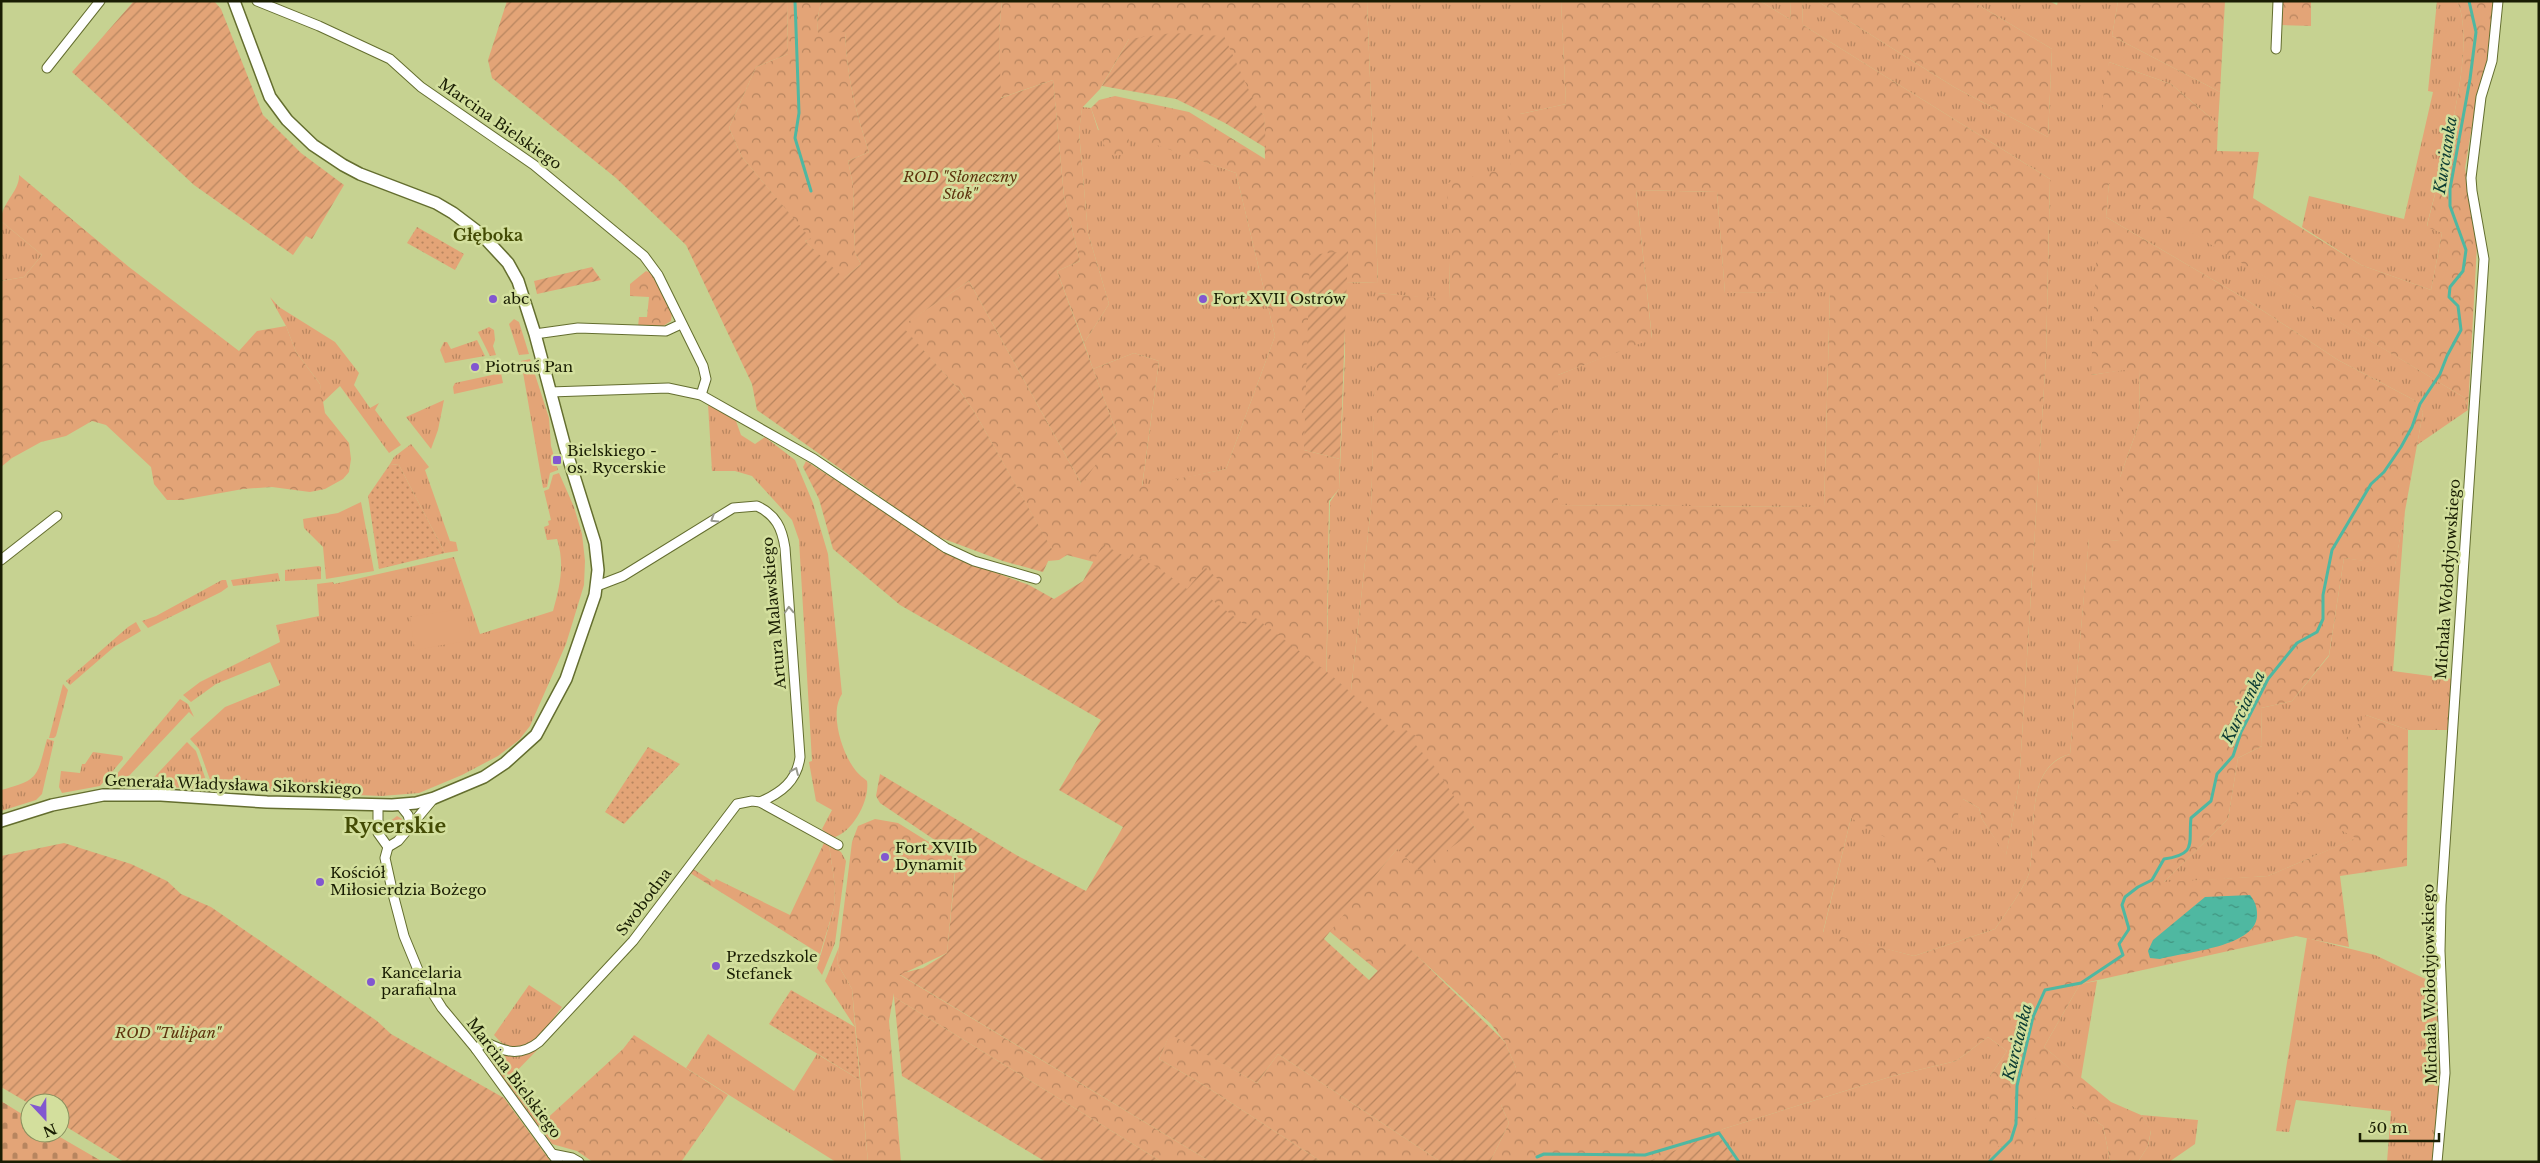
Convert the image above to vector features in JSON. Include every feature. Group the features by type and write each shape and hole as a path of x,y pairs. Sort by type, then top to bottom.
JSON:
{"street":[{"path":"47,68 100,1"},
{"path":"234,1 270,97 287,120 313,144 343,165 368,177 436,203 482,235 508,263 518,281 535,334 565,446 595,543 598,570 597,586 566,679 536,735 505,763 484,777 434,798 400,805 378,805"},
{"name":"Marcina Bielskiego","path":"258,1 319,26 390,59 421,87 534,165 644,256 658,275 703,366 706,379 701,395"},
{"path":"2276,49 2278,1"},
{"name":"Michała Wołodyjowskiego","path":"2437,1162 2445,1074 2440,904 2484,259 2471,178 2481,97 2492,61 2498,1"},
{"path":"535,334 578,328 666,331 681,324"},
{"path":"550,392 668,388 701,395 814,459 946,548 974,561 1036,579"},
{"name":"Artura Malawskiego","path":"597,586 623,576 733,508 757,506 770,514 780,526 787,570 800,757 796,771 787,786 782,791 760,802"},
{"path":"1,560 57,516"},
{"name":"Generała Władysława Sikorskiego","path":"1,821 78,798 124,794 378,805"},
{"path":"388,847 398,841 434,798"},
{"name":"Swobodna","path":"476,1049 485,1042 507,1052 518,1052 528,1050 539,1042 633,941 731,809 744,802 760,802"},
{"path":"760,802 838,845"},
{"name":"Marcina Bielskiego","path":"378,805 378,833 388,847 385,858 388,873 410,952 428,988 476,1049 555,1158"},
{"path":"400,805 408,815 411,826"},
{"path":"555,1158 572,1158 579,1162"}],"green space":[{"path":"134,1 214,1 221,9 263,115 301,153 344,185 312,239 306,236 293,255 194,185 72,72"},
{"name":"ROD \"Słoneczny Stok\"","path":"507,1 787,1 788,54 756,67 729,128 742,157 811,239 805,241 844,278 861,264 855,253 853,185 848,161 869,152 852,93 845,32 818,33 817,22 821,1 1002,1 999,33 1001,98 1053,80 1064,196 1080,261 1057,271 1117,434 1080,487 1081,483 969,281 902,326 960,391 975,413 1053,551 1043,572 1003,561 936,536 757,410 752,384 686,245 616,178 492,78 488,60"},
{"path":"787,1 821,1 817,22 818,32 845,31 852,93 869,152 848,161 853,185 855,253 861,264 843,279 805,241 810,239 742,157 729,128 756,67 788,54"},
{"path":"1002,1 1367,1 1378,283 1345,282 1348,252 1304,450 1340,459 1339,489 1329,501 1326,696 1171,582 1067,555 1059,560 1048,561 1052,550 975,413 960,391 901,326 969,281 1081,483 1079,486 1117,434 1093,369 1134,353 1159,361 1142,486 1226,469 1275,336 1236,173 1128,135 1131,153 1114,156 1106,150 1091,108 1099,100 1115,96 1189,112 1265,159 1264,115 1129,39 1100,89 1082,108 1079,133 1088,233 1109,304 1084,343 1057,271 1080,261 1064,196 1053,80 1000,98 999,33"},
{"path":"1367,1 1561,1 1566,104 1520,114 1512,167 1450,262 1449,300 1378,293 1371,507 1349,709 1326,696 1330,502 1339,489 1345,356 1345,282 1378,283"},
{"path":"1561,1 1760,1 1791,20 1790,1 1802,1 1803,25 2050,179 2046,356 2019,784 2006,856 1982,819 1979,808 1963,799 1941,869 1851,818 1823,932 1914,956 1995,929 2027,879 2038,788 2045,773 2055,762 2070,754 2089,538 2120,541 2120,477 2140,421 2139,368 2091,375 2104,84 2109,62 2171,84 2218,124 2217,151 2259,152 2253,198 2361,265 2431,290 2442,233 2427,227 2455,112 2463,48 2463,22 2457,1 2493,1 2491,57 2478,90 2465,168 2477,245 2468,409 2465,398 2109,183 2106,217 2239,295 2338,360 2416,401 2423,412 2395,566 2344,558 2329,655 2292,701 2261,708 2262,746 2238,758 2228,819 2164,882 2268,876 2356,838 2290,804 2366,715 2408,730 2407,866 2340,876 2349,947 2296,936 2080,984 2044,1047 2111,1102 2141,1115 2151,1130 2148,1146 2138,1162 2110,1160 2103,1126 2040,1085 2032,1149 1988,1145 1990,1076 2007,1051 1988,1037 1956,1061 1893,1076 1723,1129 1714,1135 1648,1162 1490,1162 1509,1123 1501,1105 1516,1068 1505,1042 1491,1024 1404,944 1378,971 1329,931 1397,849 1476,830 1455,800 1349,709 1371,507 1377,293 1449,299 1450,262 1447,183 1511,167 1507,105 1520,114 1566,104","holes":["1636,190 1717,192 1725,293 1830,292 1824,507 1558,505 1558,375 1652,339"]},
{"path":"1760,1 1790,1 1791,20"},
{"path":"1802,1 1817,1 1954,87 2048,137 2052,49 1972,1 2049,1 2057,5 2058,1 2118,1 2112,36 2220,92 2218,124 2171,84 2109,62 2092,375 2139,367 2140,421 2120,477 2120,541 2089,539 2070,754 2055,761 2045,773 2038,788 2027,879 1995,929 1914,956 1823,933 1851,818 1963,799 1979,808 1982,819 2006,855 2019,784 2046,356 2050,179 1803,25"},
{"path":"1817,1 1972,1 2052,49 2048,137 1954,87"},
{"path":"2118,1 2225,1 2220,92 2112,36"},
{"path":"2281,1 2311,1 2311,26 2281,25"},
{"path":"2437,1 2457,1 2463,22 2463,48 2455,112 2427,226 2442,233 2431,290 2361,265 2302,227 2309,196 2404,219 2433,92 2428,91"},
{"path":"1172,33 1224,36 1258,110 1264,115 1266,148 1225,123 1176,99 1102,86 1129,39"},
{"path":"1082,107 1091,108 1098,130 1128,134 1236,173 1275,336 1226,469 1142,487 1159,361 1134,353 1093,369 1084,343 1109,304 1088,233 1079,132"},
{"path":"19,175 129,267 239,351 257,331 286,326 296,352 320,384 325,413 349,443 351,459 349,472 343,479 325,489 310,492 272,487 243,489 182,500 167,500 154,484 151,467 106,425 92,421 66,436 41,442 12,458 1,467 1,281 24,277 42,255 1,221 4,208 19,181"},
{"path":"2109,182 2465,398 2468,410 2417,445 2423,412 2416,401 2338,360 2239,295 2106,217"},
{"path":"1636,190 1717,192 1725,293 1830,291 1824,507 1558,505 1558,375 1652,338"},
{"path":"1,221 42,255 24,277 1,281"},
{"path":"417,227 464,254 455,270 407,243"},
{"path":"1348,251 1340,459 1304,450 1310,255"},
{"path":"592,267 601,280 537,294 534,281"},
{"path":"646,271 654,274 672,312 671,321 660,328 638,327 639,317 647,317 649,297 630,296 630,284"},
{"path":"270,297 279,307 335,342 359,373 354,385 370,408 379,403 375,410 401,445 389,453 340,386 322,403 320,384 296,352 286,326"},
{"path":"514,319 519,322 529,354 519,355 509,324"},
{"path":"489,327 494,330 495,340 493,346 496,355 490,356 478,332"},
{"path":"477,340 485,356 445,363 440,350 444,342 447,342 451,349"},
{"path":"530,359 549,418 551,446 558,470 550,473 547,487 543,488 521,361"},
{"path":"501,373 503,383 454,394 453,387 455,383"},
{"path":"444,400 438,430 431,449 406,417"},
{"path":"708,404 736,421 741,435 755,444 765,437 795,460 813,503 828,554 842,694 838,702 837,722 842,744 851,764 867,781 866,797 859,814 842,834 835,837 828,835 822,829 832,810 816,801 809,762 812,761 799,540 792,520 752,476 735,471 712,471"},
{"path":"411,444 429,467 425,470 450,541 456,542 458,551 445,553 399,465 390,464 394,457"},
{"path":"806,461 956,558 1029,585 1054,599 1083,581 1103,544 1129,559 1132,554 1160,569 1187,589 1205,567 1221,582 1211,599 1245,625 1253,616 1331,675 1398,734 1404,729 1420,738 1415,744 1434,766 1476,830 1419,870 1397,849 1324,939 1369,980 1404,943 1505,1042 1516,1068 1516,1092 1501,1105 1509,1123 1490,1162 1441,1162 1278,1054 1257,1083 1170,1034 1159,1059 1202,1084 1322,1162 1211,1162 899,974 923,968 947,953 957,855 880,803 876,796 880,774 1018,856 1086,891 1123,827 1059,790 1101,720 900,605 833,549 819,499 803,467"},
{"path":"390,464 399,465 445,553 379,569 368,496"},
{"path":"559,473 574,507 582,534 585,561 584,585 566,644 530,726 519,740 498,756 462,775 419,793 382,796 230,790 228,786 216,786 213,788 199,749 190,739 225,707 280,685 270,662 216,684 191,702 183,695 200,682 280,642 276,625 319,616 317,584 333,582 334,584 454,557 480,634 553,611 559,584 561,557 557,539 547,540 544,527 549,525 548,521 551,520 544,491 549,489 553,475"},
{"path":"361,502 374,571 326,579 323,547 304,528 303,519 338,513"},
{"path":"2405,510 2393,671 2453,679 2448,730 2408,730 2366,715 2357,838 2268,876 2163,883 2228,819 2238,758 2262,746 2261,708 2292,701 2329,656 2344,558 2395,565"},
{"path":"321,567 321,579 285,581 285,570"},
{"path":"278,573 280,581 233,586 231,580"},
{"path":"222,580 226,580 228,587 221,592 148,628 142,621 156,616"},
{"path":"466,608 471,640 415,650 410,617"},
{"path":"136,622 141,631 114,647 70,685 66,681 128,627"},
{"path":"63,684 68,690 56,736 49,738"},
{"path":"180,699 188,704 194,717 189,712 127,778 133,785 110,786 110,782"},
{"path":"47,739 54,741 42,794 36,800 1,811 1,790 23,783 35,775"},
{"path":"187,742 196,751 209,789 146,786"},
{"path":"648,747 680,764 624,824 605,812"},
{"path":"93,752 122,756 123,759 100,786 62,793 59,787 61,771 80,773 82,764 85,764"},
{"path":"397,816 402,819 402,828 395,834 389,835 386,831 389,822"},
{"path":"875,819 898,823 956,859 947,953 900,975 1211,1162 1162,1162 894,997 894,993 889,1021 901,1162 868,1162 852,989 837,963 852,842 858,826"},
{"name":"ROD \"Tulipan\"","path":"64,843 131,864 167,881 181,894 211,907 377,1021 391,1034 504,1098 551,1162 124,1162 70,1129 70,1093 20,1093 20,1098 1,1087 1,856"},
{"path":"824,843 829,845 835,886 834,908 820,954 690,873 693,869 714,882 716,879 790,915"},
{"path":"829,845 841,852 846,861 835,943 822,975 817,968 834,908 835,886"},
{"path":"2307,938 2375,955 2438,985 2441,1073 2433,1162 2387,1162 2391,1111 2296,1100 2289,1132 2276,1131"},
{"path":"839,947 837,963 852,989 855,1027 825,981"},
{"path":"2097,981 2081,1078 2044,1047 2080,984"},
{"path":"529,985 562,1007 531,1043 515,1048 506,1046 494,1035"},
{"path":"791,990 855,1027 860,1080 769,1024"},
{"path":"894,997 1162,1162 1046,1162 902,1076"},
{"path":"1170,1033 1257,1083 1278,1054 1441,1162 1322,1162 1202,1084 1159,1059"},
{"path":"708,1034 794,1091 817,1054 860,1080 868,1162 836,1162 686,1068"},
{"path":"634,1035 728,1095 681,1162 593,1162 577,1151 552,1144 506,1082 510,1079 542,1123 623,1049"},
{"path":"1988,1037 2007,1051 1990,1076 2040,1084 2103,1126 2110,1160 2113,1162 1734,1162 1714,1135 1723,1129 1893,1076 1956,1061"},
{"path":"539,1048 506,1082 487,1054 490,1050 503,1055 520,1056"},
{"path":"1,1101 20,1113 20,1143 70,1143 103,1162 1,1162"},
{"path":"2141,1115 2198,1120 2195,1144 2169,1162 2138,1162 2148,1146 2151,1131"},
{"path":"1717,1133 1737,1162 1647,1162"}],"water":[{"path":"2250,895 2255,903 2257,913 2255,924 2246,934 2234,941 2219,946 2160,959 2150,958 2148,951 2153,940 2205,897"}],"waterway":[{"path":"795,1 799,113 795,138 811,191"},
{"name":"Kurcianka","path":"1989,1162 2011,1140 2016,1124 2017,1086 2033,1017 2045,990 2081,983 2123,955 2119,944 2129,929 2122,905 2125,897 2138,887 2152,880 2164,859 2175,857 2187,850 2190,841 2191,818 2211,801 2217,774 2233,756 2241,732 2268,679 2297,643 2317,632 2323,619 2323,595 2332,550 2371,484 2384,472 2401,447 2412,427 2420,404 2440,374 2461,330 2458,306 2449,297 2450,287 2463,271 2466,250 2450,206 2450,189 2470,79 2476,32 2469,1"},
{"path":"1537,1157 1544,1154 1645,1155 1719,1133 1739,1162"}],"place":[{"name":"abc","path":"493,299"},
{"name":"Fort XVII Ostrów","path":"1203,299"},
{"name":"Piotruś Pan","path":"475,367"},
{"name":"Bielskiego - os. Rycerskie","path":"557,460"},
{"name":"Fort XVIIb Dynamit","path":"885,857"},
{"name":"Kościół Miłosierdzia Bożego","path":"320,882"},
{"name":"Przedszkole Stefanek","path":"716,966"},
{"name":"Kancelaria parafialna","path":"371,982"}],"district":[{"name":"Głęboka","path":"488,235"},
{"name":"Rycerskie","path":"395,826"}]}
